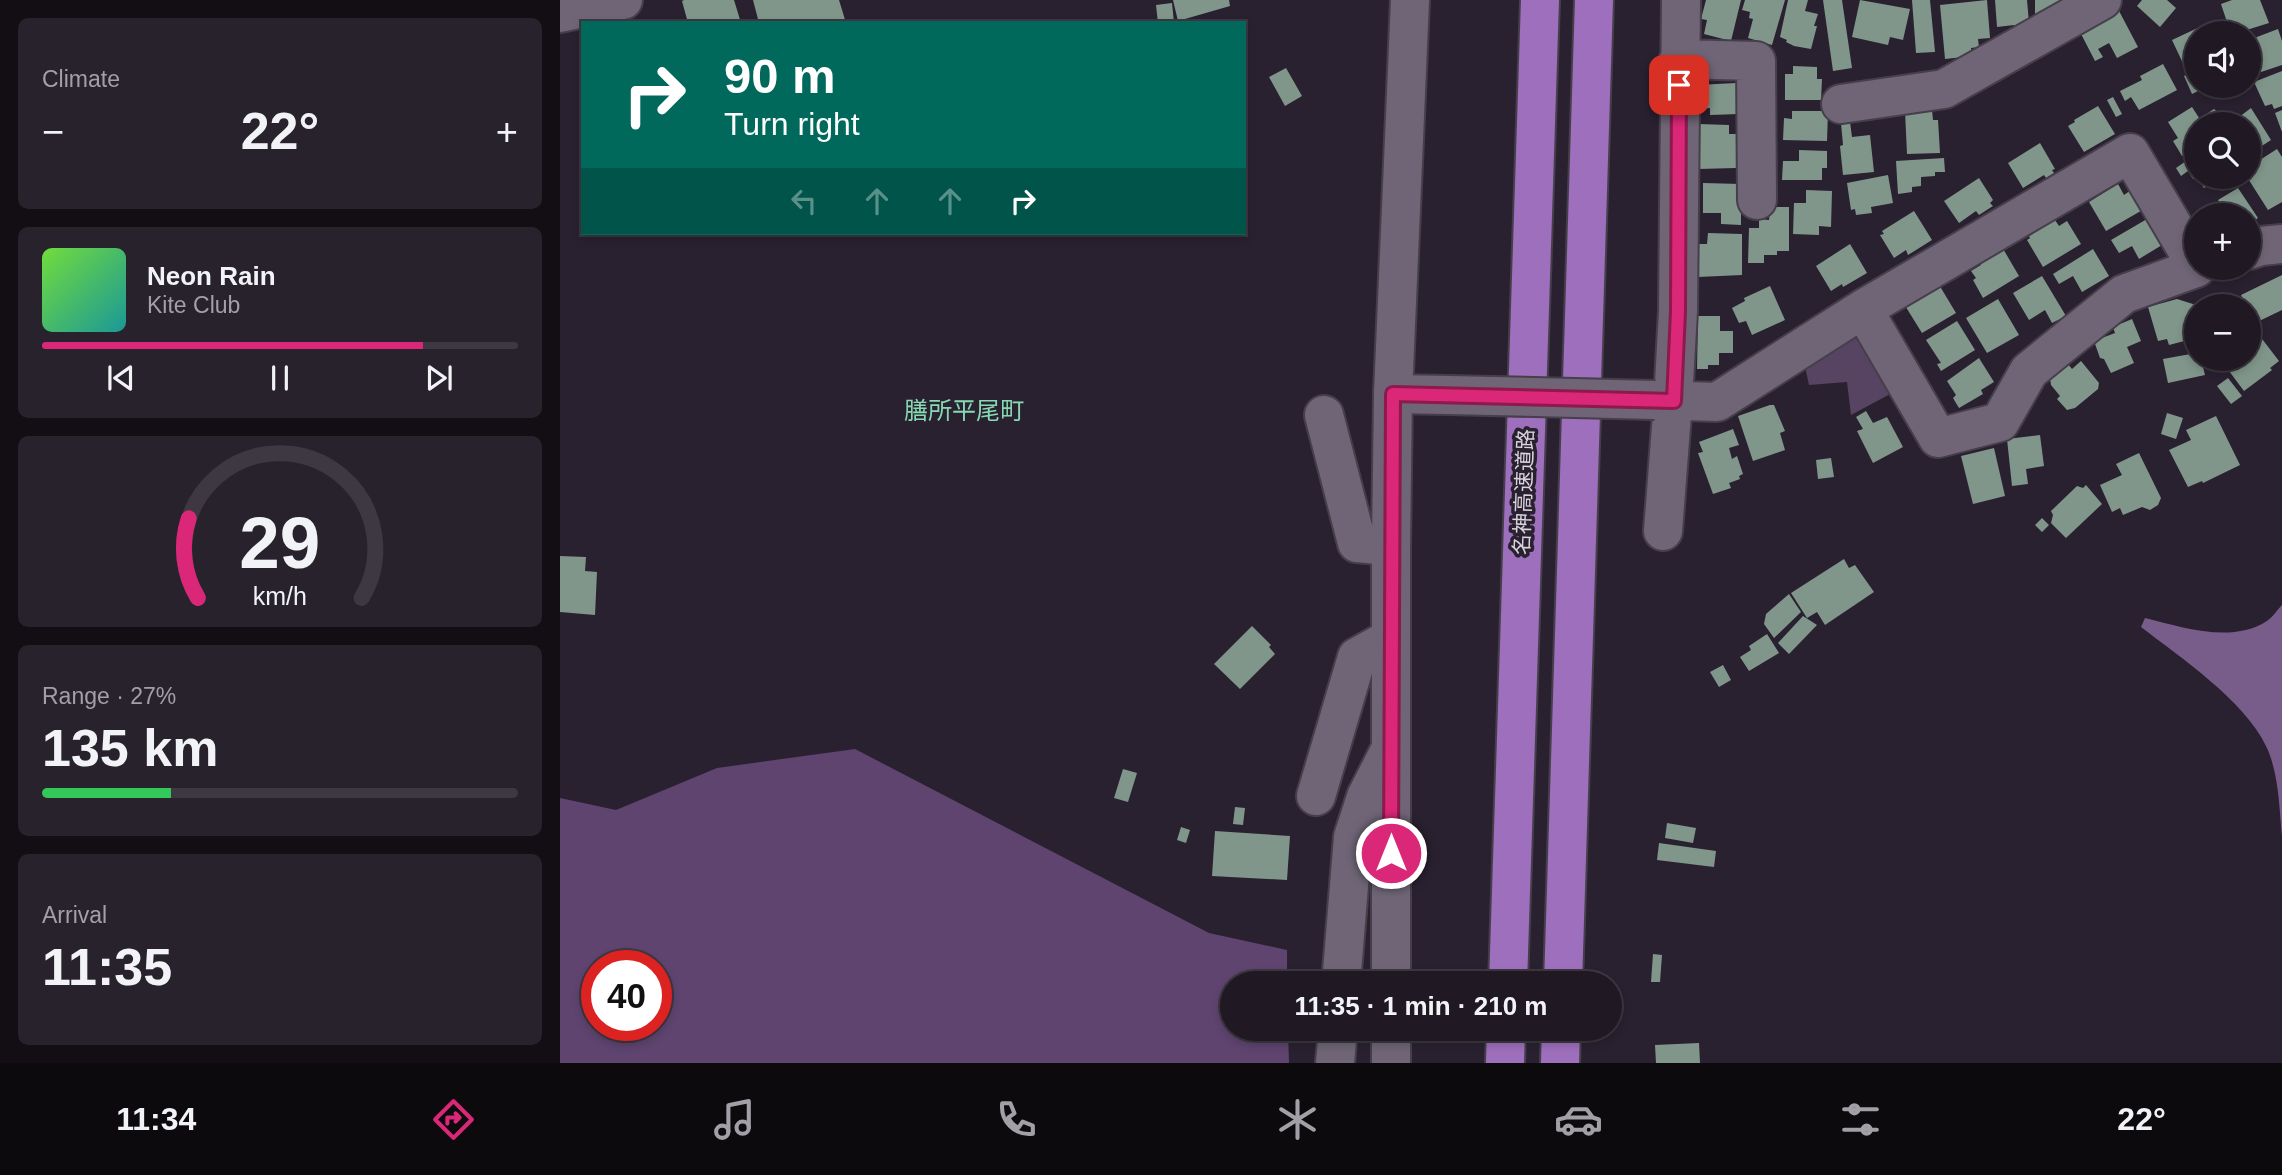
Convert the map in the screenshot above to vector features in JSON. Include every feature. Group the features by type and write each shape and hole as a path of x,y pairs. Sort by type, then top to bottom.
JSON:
{"highway":[{"name":"名神高速道路","path":"1507,971 1540,0"},
{"path":"1563,971 1594,0"},
{"path":"1505,1063 1506,1041"},
{"path":"1560,1063 1561,1041"}],"street":[{"path":"560,13 623,0"},
{"path":"1391,971 1393,394 1410,0"},
{"path":"1663,531 1664,400 1678,311 1681,0"},
{"path":"1841,104 1944,89 2102,0"},
{"path":"1679,59 1756,61 1757,200"},
{"path":"1393,394 1717,402 1863,309 2130,153 2184,245"},
{"path":"2261,248 2282,244"},
{"path":"1863,309 1938,439 2000,422 2029,371 2124,294 2184,271"},
{"path":"1324,415 1357,543 1391,546"},
{"path":"1315,796 1356,657 1391,638"},
{"path":"1342,971 1353,837 1366,797 1391,748"},
{"path":"1335,1063 1337,1041"},
{"path":"1391,1041 1391,1063"}],"shaded area":[{"path":"1844,337 1862,340 1892,393 1851,415 1847,382 1809,385 1804,362"},
{"path":"2282,605 2282,836 2274,767 2256,729 2228,696 2141,627 2145,618 2206,632 2238,632 2267,621"},
{"path":"855,749 1209,933 1287,950 1287,971 1220,971 1220,1041 1288,1041 1289,1063 560,1063 560,798 616,810 717,768"}],"building":[{"path":"734,0 740,21 687,21 682,1"},
{"path":"753,0 839,0 845,21 758,21"},
{"path":"1173,0 1229,0 1230,6 1178,21"},
{"path":"1706,0 1741,0 1731,41 1704,34 1707,20 1701,19"},
{"path":"1745,0 1785,0 1772,45 1748,38 1753,19 1749,18 1750,12 1742,10"},
{"path":"1788,0 1808,0 1805,11 1818,14 1811,49 1794,46 1780,37"},
{"path":"1823,0 1842,0 1852,68 1833,71"},
{"path":"1860,0 1910,9 1903,40 1890,37 1888,45 1852,37"},
{"path":"1912,0 1930,0 1935,52 1916,53"},
{"path":"1987,0 1990,38 1978,39 1979,47 1971,48 1972,56 1945,59 1940,5"},
{"path":"1995,0 2027,0 2029,23 2024,27 1997,27"},
{"path":"2035,0 2075,0 2046,18 2035,15"},
{"path":"2142,0 2167,0 2176,8 2160,27 2137,6"},
{"path":"2232,0 2260,0 2269,23 2261,26 2261,21 2227,21 2221,4"},
{"path":"1172,3 1174,21 1158,21 1156,5"},
{"path":"2118,9 2138,47 2117,58 2109,43 2098,49 2103,57 2095,61 2079,30"},
{"path":"2278,29 2282,41 2282,65 2261,72 2261,35"},
{"path":"2184,34 2184,66 2172,40"},
{"path":"2163,64 2177,90 2139,110 2131,97 2125,101 2120,91 2142,80 2140,76"},
{"path":"1793,66 1817,67 1817,79 1822,79 1821,100 1785,100 1785,74 1793,74"},
{"path":"1286,68 1302,96 1285,106 1269,77"},
{"path":"2282,71 2282,106 2274,109 2272,104 2265,106 2261,97 2261,79"},
{"path":"1736,83 1739,114 1710,115 1710,108 1700,109 1698,85"},
{"path":"2113,97 2122,114 2116,117 2107,100"},
{"path":"2098,106 2115,134 2084,152 2068,126"},
{"path":"1932,110 1933,120 1938,120 1940,153 1907,154 1905,111"},
{"path":"2282,110 2282,132 2275,113"},
{"path":"1792,111 1828,111 1827,141 1783,140 1784,118 1792,119"},
{"path":"2184,112 2182,156 2173,141 2178,138 2168,122"},
{"path":"1850,122 1852,137 1870,135 1874,172 1843,175 1841,123"},
{"path":"1699,124 1729,125 1729,134 1736,134 1736,168 1698,169"},
{"path":"2261,124 2271,140 2261,146"},
{"path":"2040,143 2055,169 2052,170 2054,173 2046,178 2044,175 2023,188 2008,163"},
{"path":"2277,149 2282,157 2282,202 2268,210 2255,189 2261,189 2261,159"},
{"path":"1799,150 1827,151 1827,168 1822,168 1822,180 1782,180 1783,161 1799,161"},
{"path":"1944,158 1945,172 1921,177 1921,186 1912,187 1912,192 1898,194 1896,161"},
{"path":"2184,162 2184,174 2181,176 2176,168"},
{"path":"1888,175 1893,203 1871,207 1872,213 1856,215 1855,209 1851,210 1847,183"},
{"path":"1979,178 1993,200 1990,203 1993,206 1979,215 1976,211 1959,223 1944,201"},
{"path":"1703,183 1741,184 1741,225 1721,224 1721,213 1703,213"},
{"path":"2118,184 2124,195 2134,188 2146,208 2106,231 2089,202"},
{"path":"2239,189 2248,203 2220,203 2218,200"},
{"path":"1806,190 1832,191 1831,227 1819,226 1819,235 1793,234 1794,203 1806,203"},
{"path":"1770,207 1789,207 1789,251 1764,255 1764,263 1748,263 1749,228 1759,228 1759,219 1769,220"},
{"path":"1914,211 1932,240 1908,255 1906,250 1894,258 1880,235 1884,234 1882,231"},
{"path":"2147,219 2162,245 2139,259 2132,246 2119,253 2111,240"},
{"path":"2055,220 2059,226 2067,221 2081,244 2043,267 2027,240"},
{"path":"1708,233 1742,234 1742,275 1698,277 1699,244 1707,244"},
{"path":"1850,244 1867,273 1831,291 1816,266"},
{"path":"2002,247 2019,276 1983,298 1971,271 1981,265 1977,259"},
{"path":"2093,249 2109,276 2082,292 2073,276 2059,284 2053,274"},
{"path":"2282,275 2282,310 2261,320 2261,294 2243,294"},
{"path":"2042,276 2066,316 2052,323 2045,310 2029,320 2013,293"},
{"path":"1938,283 1956,313 1922,333 1904,304"},
{"path":"1770,286 1785,320 1752,335 1746,321 1739,323 1732,308 1745,301 1744,298"},
{"path":"1998,299 2019,335 1987,353 1966,318"},
{"path":"2177,299 2184,301 2184,341 2169,345 2167,339 2158,341 2148,307"},
{"path":"1698,316 1720,316 1720,331 1733,331 1733,353 1719,353 1719,365 1708,365 1708,369 1697,369"},
{"path":"2132,319 2141,341 2127,347 2134,363 2111,373 2104,359 2100,358 2094,341 2115,333 2113,327"},
{"path":"1957,321 1975,350 1941,371 1937,364 1941,363 1926,340"},
{"path":"2261,338 2279,361 2270,368 2272,370 2244,391 2229,371 2261,371"},
{"path":"2184,355 2184,371 2204,371 2205,375 2168,383 2163,359"},
{"path":"1979,358 1994,382 1981,390 1983,394 1959,408 1953,398 1956,395 1947,381"},
{"path":"2081,361 2099,383 2098,389 2075,408 2067,410 2057,399 2060,396 2051,385 2050,378 2068,364 2072,369"},
{"path":"2228,378 2242,396 2231,404 2217,386"},
{"path":"1774,405 1785,431 1780,433 1785,450 1753,461 1738,416"},
{"path":"1866,411 1873,423 1887,417 1903,447 1873,463 1857,431 1863,429 1856,417"},
{"path":"2167,413 2183,418 2176,439 2161,434"},
{"path":"2216,416 2240,465 2203,483 2202,481 2188,487 2169,450 2191,440 2186,430"},
{"path":"1733,429 1739,445 1729,448 1732,459 1737,456 1743,474 1739,476 1740,479 1729,483 1731,488 1713,494 1698,453 1703,452 1699,442"},
{"path":"2040,435 2044,466 2026,469 2028,484 2012,486 2007,439"},
{"path":"1994,448 2005,496 1973,504 1961,456"},
{"path":"2139,453 2161,498 2158,505 2150,510 2142,507 2123,515 2120,508 2112,512 2100,485 2122,475 2116,464"},
{"path":"1831,458 1834,477 1818,479 1816,460"},
{"path":"2086,485 2102,504 2066,538 2051,523 2051,511 2077,486 2083,488"},
{"path":"2042,518 2049,525 2042,532 2035,525"},
{"path":"560,556 586,557 585,571 597,572 595,615 560,612"},
{"path":"1844,559 1849,568 1855,565 1874,592 1825,625 1817,612 1807,618 1791,593"},
{"path":"1789,594 1801,612 1774,638 1764,624 1766,614"},
{"path":"1803,616 1817,625 1789,654 1778,643"},
{"path":"1252,626 1271,645 1269,647 1275,654 1240,689 1214,664"},
{"path":"1767,634 1779,653 1749,671 1740,657 1751,650 1749,646"},
{"path":"1723,665 1731,680 1719,687 1710,672"},
{"path":"1123,769 1137,773 1128,802 1114,798"},
{"path":"1235,807 1245,808 1243,825 1233,824"},
{"path":"1667,823 1696,828 1693,843 1665,838"},
{"path":"1181,827 1190,830 1186,843 1177,840"},
{"path":"1215,831 1290,836 1287,880 1212,876"},
{"path":"1659,843 1716,851 1714,867 1657,860"},
{"path":"1653,954 1662,955 1660,982 1651,982"},
{"path":"1699,1043 1700,1063 1656,1063 1655,1045"}],"district":[{"name":"膳所平尾町","path":"964,411"}],"route":[{"path":"1391,853 1393,394 1674,401 1678,311 1679,85"}]}
